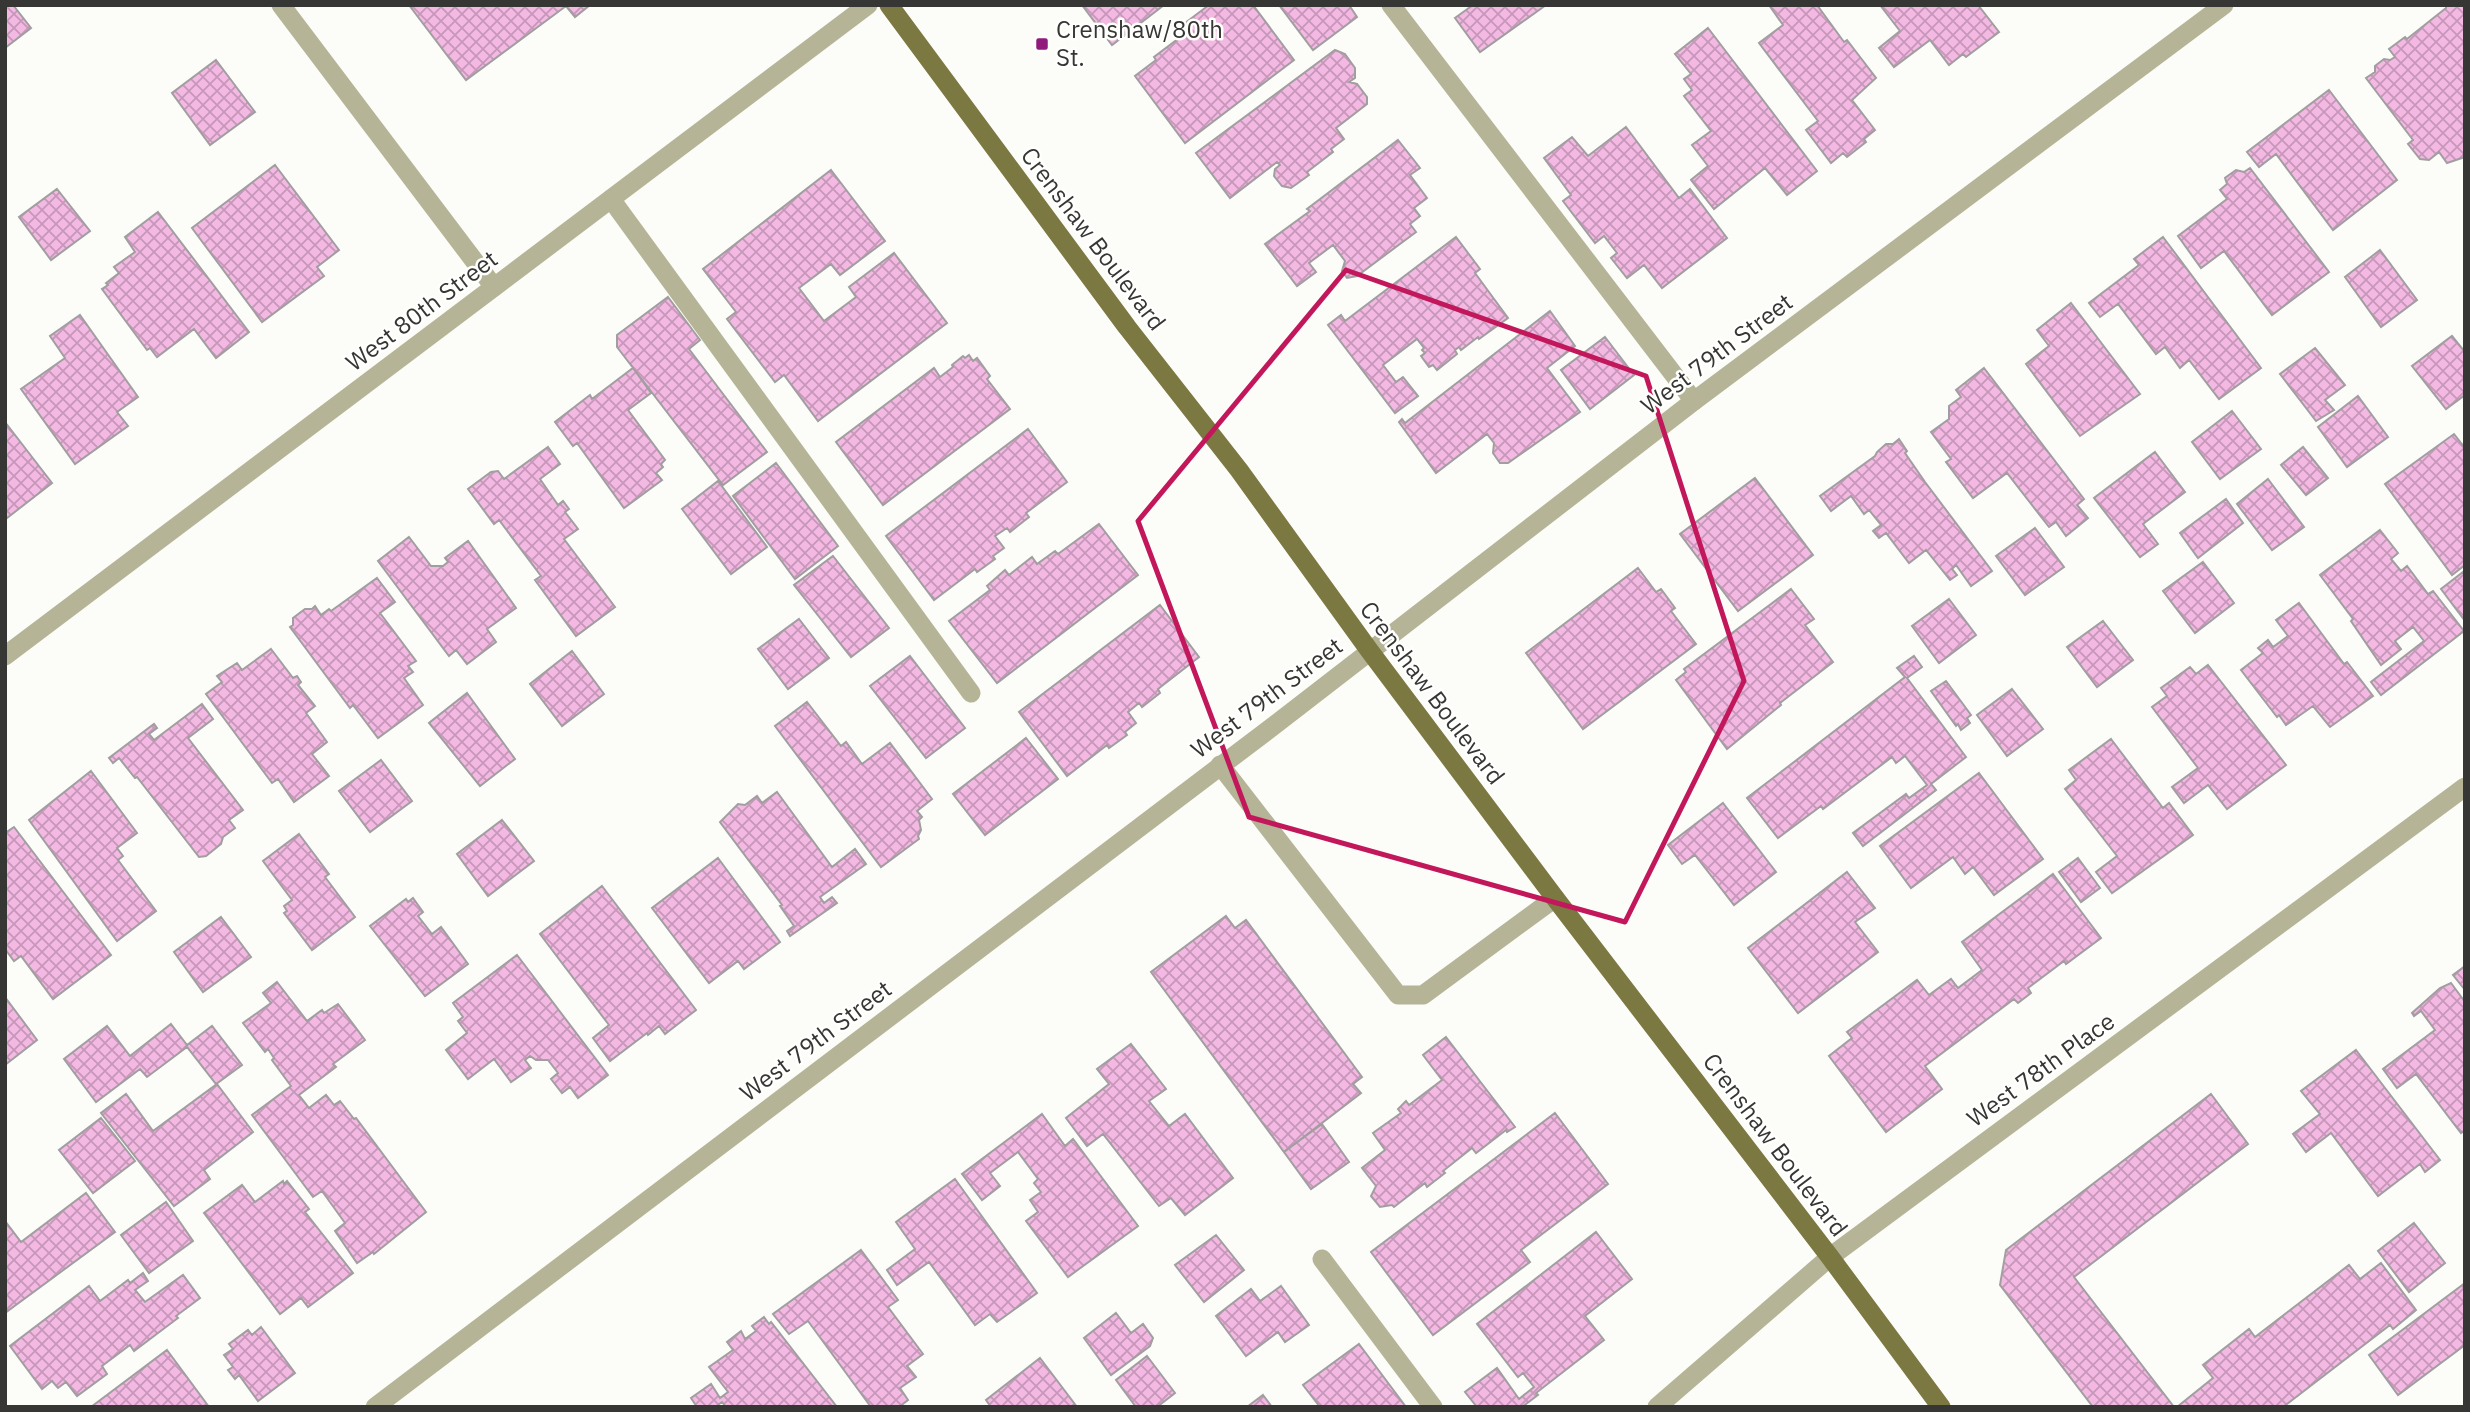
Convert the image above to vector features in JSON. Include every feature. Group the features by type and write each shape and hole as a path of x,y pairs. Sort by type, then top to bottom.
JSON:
{"main road":[{"name":"Crenshaw Boulevard","path":"889,5 1110,305 1239,470 1369,650 1941,1407"}],"street":[{"path":"281,5 494,287"},
{"name":"West 80th Street","path":"5,656 868,5"},
{"path":"1391,5 1694,401"},
{"name":"West 79th Street","path":"375,1407 1694,401 2224,5"},
{"path":"611,199 971,693"},
{"path":"1220,765 1398,995 1423,995 1555,898"},
{"name":"West 78th Place","path":"1657,1407 1830,1257 2465,787"},
{"path":"1322,1259 1433,1407"}],"highlighted area":[{"path":"1346,270 1646,376 1744,681 1625,922 1249,817 1138,521"}],"building":[{"path":"5,5 13,5 31,28 5,48"},
{"path":"409,5 590,5 575,17 566,6 466,80"},
{"path":"1082,5 1164,5 1112,45"},
{"path":"1209,5 1253,5 1294,60 1185,143 1135,76 1156,60 1154,57 1183,35 1182,30 1188,26 1185,23"},
{"path":"1279,5 1349,5 1357,17 1313,50"},
{"path":"1473,5 1546,5 1480,52 1455,18"},
{"path":"1769,5 1817,5 1844,42 1847,40 1876,78 1852,100 1875,130 1864,139 1866,142 1847,157 1843,153 1831,163 1806,130 1818,121 1759,43 1783,25"},
{"path":"1880,5 1978,5 1999,32 1966,57 1963,54 1949,65 1930,40 1894,67 1879,48 1900,31"},
{"path":"2446,5 2465,5 2465,157 2447,163 2439,152 2429,160 2420,159 2408,144 2413,140 2366,78 2375,72 2375,66 2384,59 2395,57 2389,49 2405,37 2407,39 2446,8"},
{"path":"1708,28 1817,171 1787,195 1765,168 1714,209 1691,180 1708,166 1692,145 1711,131 1684,96 1692,90 1684,79 1691,74 1675,54"},
{"path":"1335,50 1345,54 1355,68 1355,78 1349,82 1357,84 1367,97 1367,104 1336,128 1344,139 1331,149 1333,152 1307,172 1309,175 1291,188 1282,186 1274,176 1275,169 1280,165 1277,162 1230,198 1196,153"},
{"path":"216,60 255,112 210,145 172,93"},
{"path":"2329,90 2397,180 2333,230 2276,154 2259,167 2247,152"},
{"path":"1626,127 1679,198 1690,189 1727,238 1662,288 1644,265 1627,278 1611,258 1617,253 1604,236 1595,243 1563,201 1571,195 1544,158 1572,137 1588,156"},
{"path":"1398,140 1420,168 1410,175 1427,198 1414,208 1420,216 1410,224 1416,232 1357,276 1347,278 1342,271 1345,261 1333,245 1309,263 1316,272 1297,286 1265,244"},
{"path":"275,165 339,250 317,267 324,276 262,322 192,228"},
{"path":"2250,168 2329,272 2272,315 2224,251 2201,268 2178,236 2227,199 2220,190 2227,184 2225,178 2236,170 2244,172"},
{"path":"831,170 885,241 840,275 831,264 799,288 824,321 856,297 849,287 894,253 947,323 818,421 784,375 775,382 727,319 736,312 703,269"},
{"path":"57,189 90,231 51,260 19,217"},
{"path":"158,212 249,332 216,358 194,329 157,357 150,348 147,350 102,289 119,273 114,267 135,252 125,237"},
{"path":"1456,237 1480,269 1475,273 1508,318 1461,350 1459,347 1455,350 1457,354 1437,370 1433,365 1429,367 1421,356 1425,353 1422,350 1424,348 1417,339 1383,365 1396,382 1403,377 1418,396 1395,413 1328,325 1341,315 1345,321"},
{"path":"2163,237 2261,368 2219,399 2189,360 2180,368 2165,347 2156,354 2118,304 2100,317 2089,303 2139,265 2134,259"},
{"path":"2380,250 2417,300 2381,327 2345,277"},
{"path":"668,297 700,340 689,349 767,452 723,485 617,347 617,335"},
{"path":"2071,303 2140,394 2080,436 2026,364 2049,346 2037,330"},
{"path":"1550,311 1575,346 1547,368 1580,412 1508,463 1500,463 1493,453 1494,443 1487,434 1436,473 1399,422 1402,419 1405,423"},
{"path":"80,315 138,397 117,412 128,426 75,464 21,389 65,358 50,336"},
{"path":"2452,336 2465,352 2465,395 2446,409 2412,366"},
{"path":"1605,337 1634,375 1590,409 1561,370"},
{"path":"2315,348 2345,385 2325,400 2334,410 2316,421 2280,374"},
{"path":"969,355 973,361 977,358 990,376 987,379 1010,409 883,505 836,442 934,368 940,377 963,356 965,358"},
{"path":"633,368 651,393 628,410 665,460 661,464 663,467 656,473 662,480 624,508 577,443 573,446 555,422 590,395 592,399"},
{"path":"1984,368 2084,499 2077,505 2088,518 2066,536 2056,522 2049,527 2007,473 1973,498 1946,462 1951,459 1931,432 1949,419 1949,406 1961,397 1956,390"},
{"path":"2358,396 2388,437 2347,467 2318,427"},
{"path":"2232,411 2261,449 2220,479 2192,442"},
{"path":"5,422 52,483 7,518 5,515"},
{"path":"1028,429 1067,482 1026,513 1029,517 1010,532 1007,528 995,536 1004,548 993,556 995,559 977,572 975,569 934,600 886,536"},
{"path":"2454,434 2465,448 2465,565 2452,575 2385,484"},
{"path":"1899,439 1907,451 1905,453 1925,482 1992,571 1971,586 1956,565 1952,569 1957,575 1950,580 1926,550 1909,563 1886,533 1879,538 1873,531 1881,525 1869,510 1864,514 1851,496 1831,511 1820,496 1875,456 1886,444 1893,444"},
{"path":"548,447 560,464 540,479 558,505 563,501 569,509 565,512 578,529 564,539 615,607 576,636 535,580 541,576 499,520 494,524 468,489 491,472 498,471 504,479"},
{"path":"2303,447 2328,478 2306,495 2281,465"},
{"path":"2155,452 2185,492 2143,524 2158,544 2140,557 2094,498"},
{"path":"776,463 838,546 795,579 733,496"},
{"path":"1755,478 1813,555 1738,611 1680,534"},
{"path":"2268,479 2304,527 2272,550 2237,504"},
{"path":"718,481 767,547 731,574 682,509"},
{"path":"2226,499 2243,523 2198,558 2180,533"},
{"path":"1099,524 1138,575 997,683 949,621 990,590 987,586 1005,570 1009,575 1032,557 1037,564 1055,551 1058,554"},
{"path":"2035,528 2064,567 2025,595 1996,556"},
{"path":"2380,530 2398,553 2391,559 2401,571 2407,566 2428,594 2433,591 2464,631 2381,695 2371,682 2424,641 2413,627 2395,641 2401,649 2381,665 2351,621 2353,619 2320,575"},
{"path":"409,537 431,566 443,566 448,562 445,558 468,541 516,608 487,629 496,642 467,664 456,650 449,656 378,561"},
{"path":"833,556 889,628 851,657 794,585"},
{"path":"2203,562 2234,603 2195,633 2163,591"},
{"path":"1638,568 1656,592 1661,589 1675,608 1671,611 1696,644 1583,729 1526,653"},
{"path":"2463,572 2465,575 2465,621 2441,589"},
{"path":"377,578 395,602 380,613 416,661 408,666 413,672 404,678 423,705 378,738 353,705 350,708 290,627 293,625 293,618 305,609 315,606 321,615 329,609 331,611"},
{"path":"1791,589 1814,619 1805,625 1833,662 1727,749 1676,680 1686,672 1684,669"},
{"path":"1949,599 1976,635 1939,663 1912,626"},
{"path":"2299,603 2344,664 2347,662 2373,696 2330,727 2313,706 2286,725 2241,670 2263,653 2258,648 2268,640 2273,647 2288,636 2276,620"},
{"path":"1160,605 1199,657 1158,689 1160,693 1142,707 1139,703 1128,712 1136,723 1125,732 1127,735 1109,748 1107,745 1067,776 1019,712"},
{"path":"799,619 829,658 788,689 758,649"},
{"path":"2103,621 2133,660 2097,687 2067,647"},
{"path":"271,649 293,678 297,676 301,682 298,685 315,706 306,713 327,742 312,754 329,776 294,802 278,779 272,783 206,694 222,682 217,676 237,663 242,670"},
{"path":"572,651 604,694 562,726 530,684"},
{"path":"910,656 965,728 926,758 870,686"},
{"path":"1914,656 1922,667 1907,678 1966,757 1931,784 1936,790 1863,846 1853,833 1906,794 1909,798 1927,785 1905,756 1896,763 1892,757 1823,809 1821,806 1778,838 1747,798 1905,677 1897,668"},
{"path":"2208,665 2286,765 2227,809 2208,785 2184,803 2172,787 2198,768 2152,707 2167,696 2161,688 2190,667 2196,674"},
{"path":"1946,681 1971,715 1967,718 1970,723 1961,730 1931,691"},
{"path":"2012,689 2043,729 2007,756 1977,715"},
{"path":"467,693 515,759 480,786 429,723"},
{"path":"807,702 841,746 846,742 862,764 890,743 932,799 917,811 922,817 919,820 919,839 881,867 775,726"},
{"path":"202,704 213,719 188,738 243,810 229,820 235,828 223,837 221,844 206,856 199,857 137,777 135,778 119,758 113,763 109,758 154,724 157,728 149,734 154,740"},
{"path":"1026,738 1058,779 985,835 953,794"},
{"path":"2111,739 2163,808 2169,803 2193,835 2112,893 2096,872 2117,856 2065,789 2076,780 2069,770"},
{"path":"381,760 412,801 370,832 339,791"},
{"path":"91,771 137,833 117,848 123,856 118,860 156,911 117,941 29,820"},
{"path":"1979,773 2043,859 1994,895 1973,867 1965,874 1953,857 1911,888 1880,846"},
{"path":"777,792 832,867 855,849 866,864 820,897 824,903 832,897 837,903 790,936 787,931 794,926 780,906 782,905 720,822 738,804 745,805 757,796 762,803"},
{"path":"1723,803 1776,872 1734,905 1695,855 1682,864 1668,845"},
{"path":"502,820 534,861 488,896 457,854"},
{"path":"14,827 111,955 53,999 21,956 14,961 5,949 5,833"},
{"path":"299,834 329,874 325,877 355,917 312,950 284,913 287,911 284,906 292,900 263,861"},
{"path":"718,858 780,942 744,969 738,961 709,983 652,908"},
{"path":"2078,858 2100,888 2081,902 2059,872"},
{"path":"1847,872 1875,908 1855,922 1878,952 1798,1013 1748,948"},
{"path":"2053,874 2101,938 2028,988 2031,993 2018,1003 2014,999 1925,1066 1942,1089 1886,1132 1829,1056 1852,1038 1847,1032 1917,980 1929,995 1951,979 1958,988 1982,970 1962,942"},
{"path":"602,886 696,1010 665,1034 659,1026 648,1035 647,1033 610,1061 593,1038 609,1025 540,934"},
{"path":"413,898 423,912 418,916 432,934 441,927 468,964 425,996 370,926 406,899 408,902"},
{"path":"1226,916 1235,928 1246,920 1362,1077 1353,1084 1361,1093 1284,1152 1151,972"},
{"path":"221,917 251,957 203,992 174,952"},
{"path":"517,955 608,1075 578,1098 570,1087 562,1093 551,1079 558,1073 548,1060 536,1060 530,1056 525,1060 531,1068 511,1082 494,1059 468,1079 446,1050 467,1033 458,1021 463,1017 453,1003"},
{"path":"2465,966 2465,990 2453,975"},
{"path":"277,982 307,1021 322,1010 324,1013 338,1004 365,1040 333,1064 336,1067 299,1095 309,1108 326,1095 334,1105 340,1101 354,1119 356,1118 426,1212 374,1254 373,1252 357,1263 335,1231 345,1223 322,1191 313,1197 252,1115 291,1086 272,1060 274,1058 268,1049 265,1052 243,1023 271,1003 263,993"},
{"path":"2451,983 2465,1002 2465,1130 2461,1133 2416,1074 2397,1088 2383,1069 2435,1030 2421,1011 2414,1016 2412,1013 2440,988"},
{"path":"5,997 37,1040 5,1065"},
{"path":"171,1024 187,1045 212,1026 242,1065 216,1084 187,1047 147,1077 140,1069 96,1102 64,1059 107,1026 130,1056"},
{"path":"1446,1037 1515,1127 1507,1132 1506,1130 1476,1153 1472,1148 1427,1187 1425,1183 1394,1207 1380,1207 1371,1196 1376,1186 1362,1168 1385,1150 1373,1133 1401,1113 1398,1109 1406,1101 1409,1105 1442,1080 1423,1055"},
{"path":"1131,1044 1166,1089 1149,1101 1169,1126 1185,1114 1233,1178 1185,1215 1171,1198 1159,1206 1103,1134 1087,1146 1066,1118 1109,1084 1097,1069"},
{"path":"2356,1050 2440,1160 2425,1172 2420,1164 2378,1196 2331,1133 2306,1152 2293,1134 2320,1114 2301,1091"},
{"path":"217,1084 253,1132 204,1170 210,1179 174,1206 101,1113 126,1094 153,1131"},
{"path":"2211,1094 2248,1144 2074,1277 2174,1407 2093,1407 2000,1285 2006,1250"},
{"path":"1555,1113 1608,1184 1521,1250 1530,1262 1433,1335 1371,1252"},
{"path":"1042,1114 1065,1146 1073,1139 1138,1226 1068,1277 1026,1221 1038,1212 1030,1200 1041,1192 1034,1183 1038,1179 1018,1152 990,1173 1000,1186 982,1200 962,1174"},
{"path":"101,1118 135,1161 93,1193 59,1150"},
{"path":"1322,1124 1349,1162 1311,1189 1284,1152"},
{"path":"955,1179 1037,1293 997,1322 990,1314 975,1325 929,1262 897,1285 887,1270 915,1249 896,1222"},
{"path":"283,1181 284,1184 287,1181 309,1209 305,1212 353,1273 308,1307 301,1298 280,1314 204,1213 242,1185 255,1202"},
{"path":"86,1193 115,1232 5,1313 5,1221 21,1242"},
{"path":"166,1202 193,1241 149,1273 121,1235"},
{"path":"2414,1223 2445,1263 2409,1292 2378,1251"},
{"path":"1596,1232 1632,1279 1585,1316 1604,1340 1522,1407 1477,1407 1465,1392 1497,1368 1519,1399 1534,1387 1523,1373 1518,1377 1477,1324"},
{"path":"1216,1235 1244,1270 1204,1302 1175,1265"},
{"path":"861,1250 898,1300 888,1307 923,1354 907,1366 916,1377 900,1388 908,1400 899,1407 871,1407 808,1321 789,1334 773,1314"},
{"path":"2381,1263 2416,1310 2393,1329 2390,1325 2283,1407 2177,1407 2213,1378 2203,1365 2249,1329 2255,1337 2349,1265 2360,1279"},
{"path":"143,1273 148,1281 135,1290 145,1302 183,1275 200,1298 134,1351 130,1345 102,1366 107,1374 77,1396 66,1382 58,1388 52,1381 42,1389 10,1346 89,1286 100,1301 128,1280 130,1283"},
{"path":"2465,1283 2465,1345 2398,1395 2369,1355"},
{"path":"1281,1286 1309,1325 1285,1342 1278,1332 1246,1356 1216,1316 1251,1289 1260,1301"},
{"path":"1116,1313 1131,1333 1143,1324 1153,1338 1150,1346 1111,1375 1084,1338"},
{"path":"764,1317 769,1324 771,1322 837,1407 726,1407 722,1402 715,1407 697,1407 691,1398 711,1384 720,1398 728,1392 709,1367 733,1350 727,1342 741,1331 745,1339 756,1331 752,1326"},
{"path":"261,1327 295,1373 258,1401 239,1375 235,1379 228,1370 233,1367 224,1355 233,1349 229,1344 248,1330 252,1335"},
{"path":"1359,1344 1406,1407 1320,1407 1303,1385"},
{"path":"167,1350 209,1407 91,1407"},
{"path":"1147,1356 1175,1393 1157,1407 1136,1407 1116,1380"},
{"path":"1040,1358 1077,1407 991,1407 986,1400"},
{"path":"1263,1395 1272,1407 1247,1407"}],"place":[{"name":"Crenshaw/80th St.","path":"1042,44"}]}
